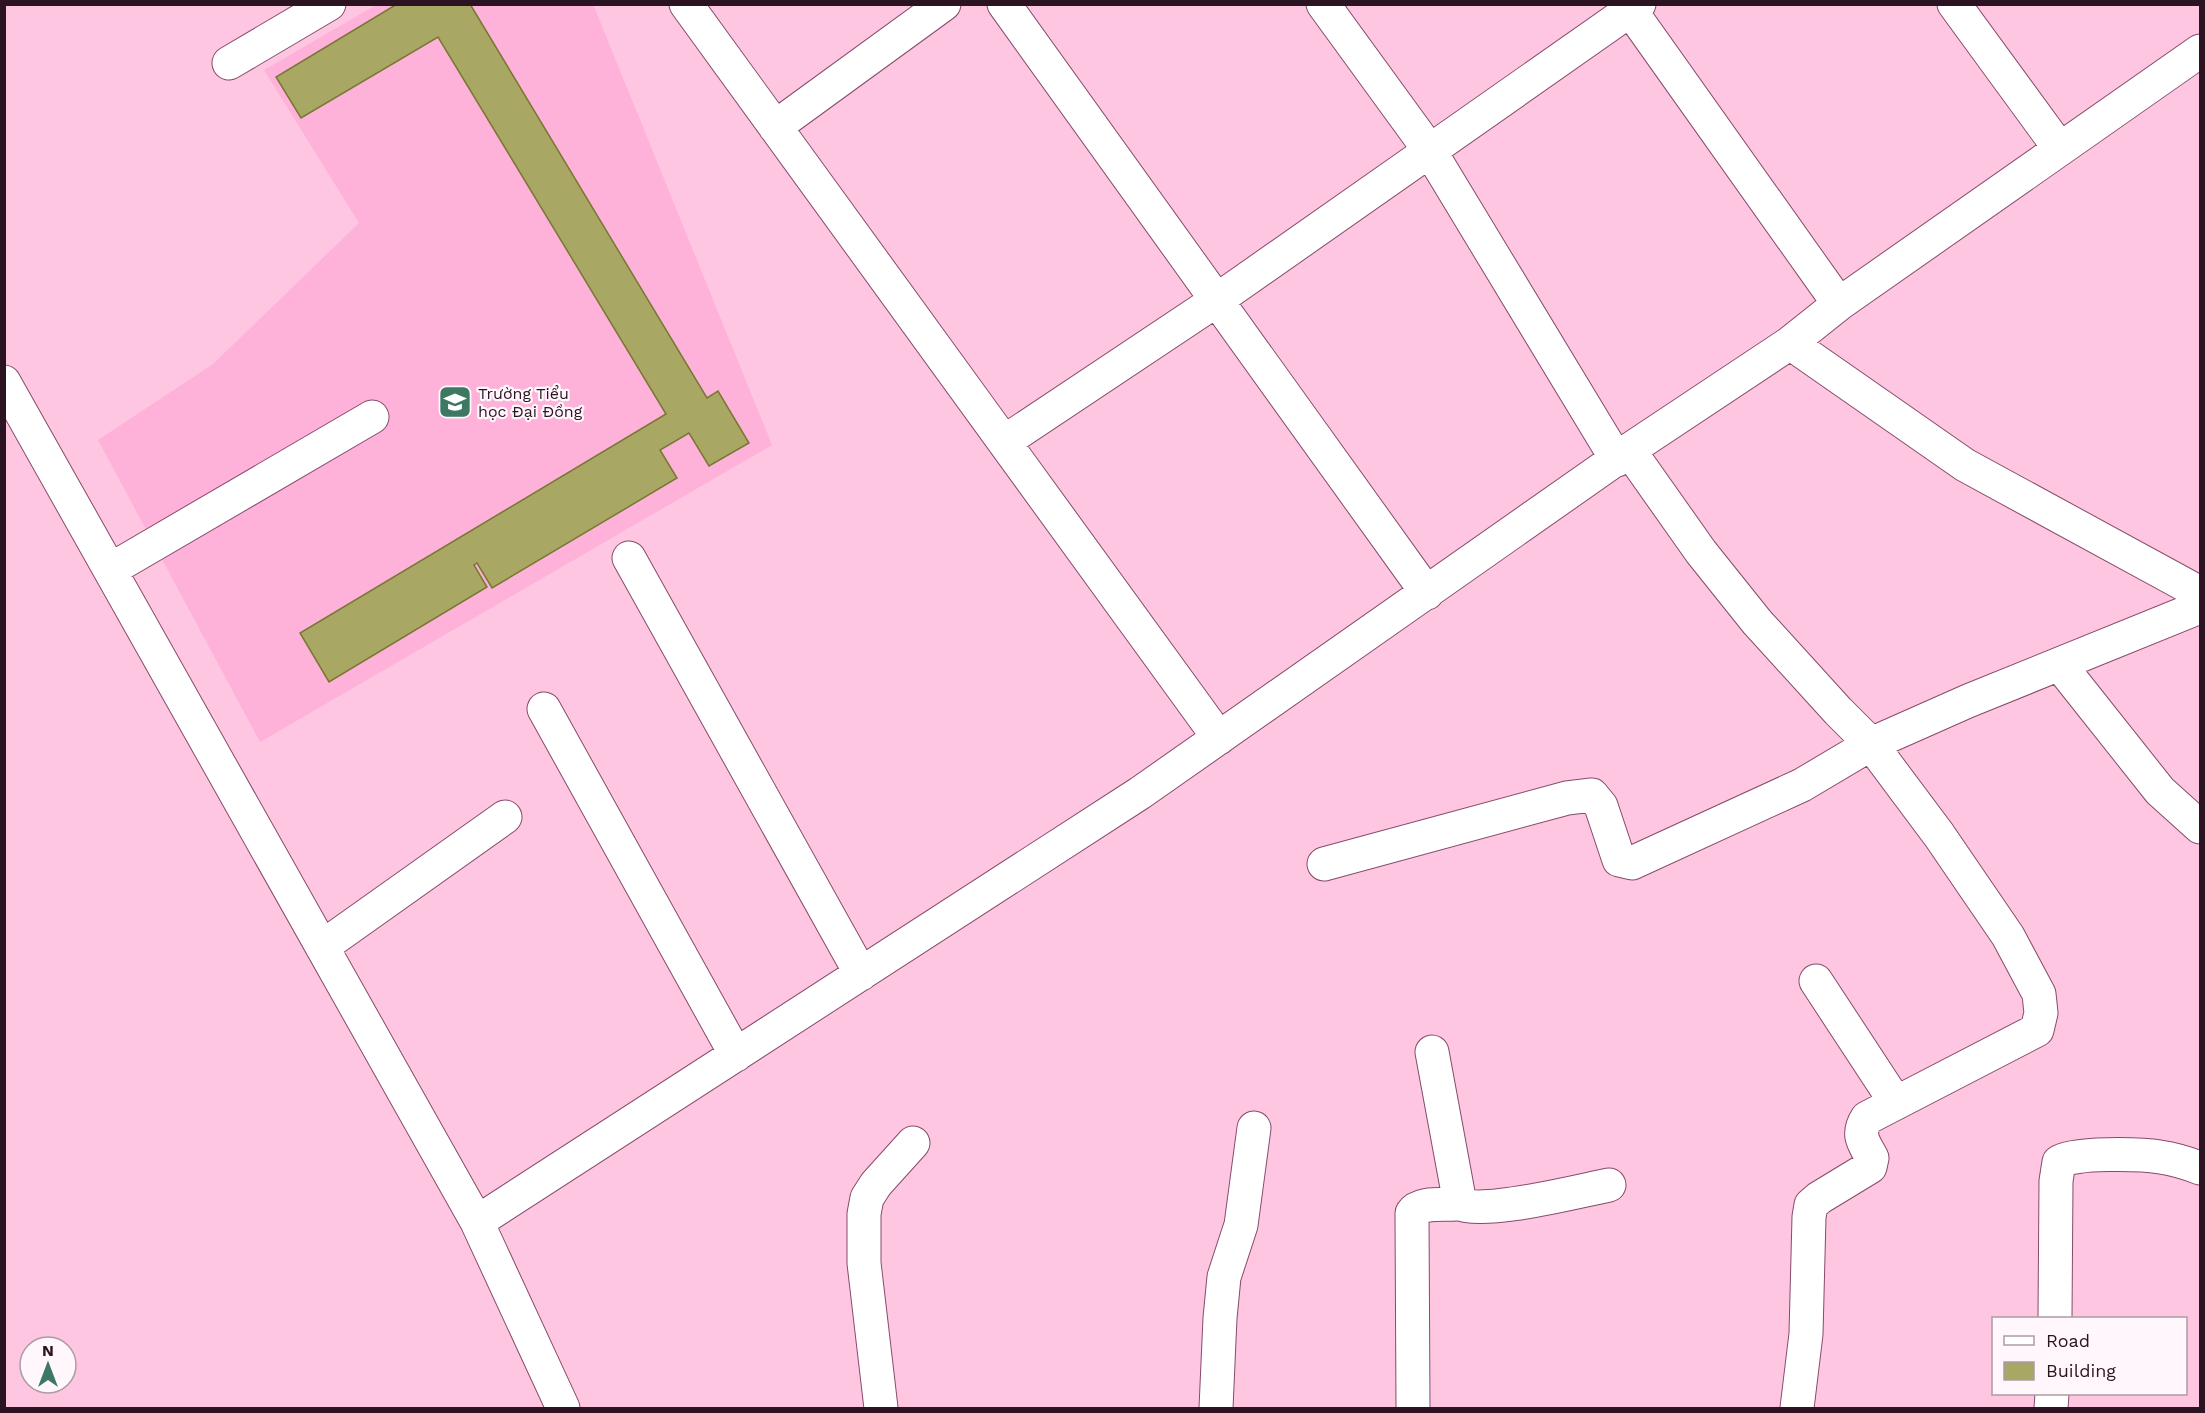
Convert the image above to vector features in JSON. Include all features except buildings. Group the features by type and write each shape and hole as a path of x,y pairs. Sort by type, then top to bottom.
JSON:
{"street":[{"path":"230,63 329,4"},
{"path":"686,4 1219,738"},
{"path":"775,127 944,4"},
{"path":"1004,4 1427,593"},
{"path":"1323,4 1430,151 1623,455 1757,622 1871,744 2008,936 2039,994 2041,1013 2037,1030 1867,1118 1861,1126 1861,1137 1872,1158 1870,1167 1811,1205 1806,1334 1797,1408"},
{"path":"1954,4 2060,149"},
{"path":"1005,442 1216,300 1430,151 1631,6 1839,304"},
{"path":"477,1222 1140,793 1623,455 1790,343 1839,304 2200,51"},
{"path":"1790,343 1965,465 2200,594"},
{"path":"4,382 477,1222 563,1408"},
{"path":"110,570 372,417"},
{"path":"629,558 861,974"},
{"path":"1324,864 1568,798 1592,795 1601,806 1619,860 1632,863 1802,785 1871,744 1968,701 2200,607"},
{"path":"2060,665 2160,791 2200,827"},
{"path":"544,708 736,1054"},
{"path":"322,947 505,817"},
{"path":"1816,981 1896,1103"},
{"path":"1432,1052 1459,1198 1458,1203"},
{"path":"1216,1408 1224,1277 1240,1225 1254,1128"},
{"path":"881,1408 864,1263 864,1214 867,1198 876,1184 913,1143"},
{"path":"2055,1317 2056,1180 2059,1162 2075,1156 2141,1155 2178,1160 2200,1168"},
{"path":"1413,1408 1412,1213 1414,1209 1420,1206 1458,1203 1467,1207 1499,1207 1609,1185"}],"shaded area":[{"name":"Trường Tiểu học Đại Đồng","path":"593,4 772,445 260,742 98,440 213,364 359,223 264,70 376,5"}],"place":[{"name":"Trường Tiểu học Đại Đồng","path":"455,402"}]}
